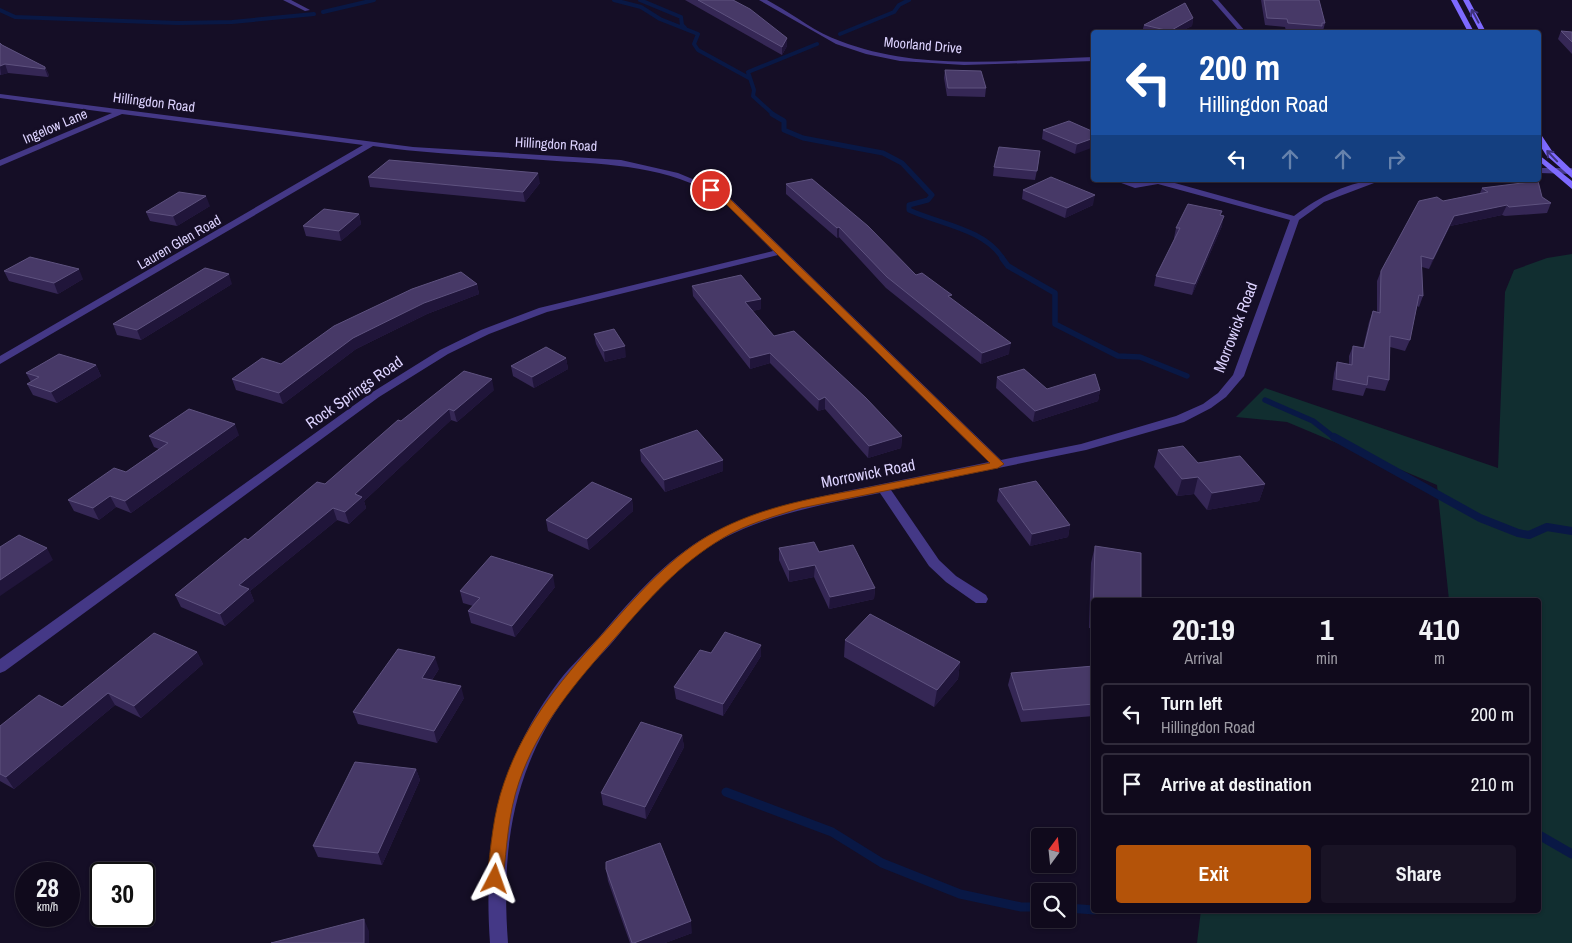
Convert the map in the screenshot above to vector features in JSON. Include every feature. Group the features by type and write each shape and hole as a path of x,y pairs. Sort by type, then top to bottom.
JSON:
{"main road":[{"path":"1454,0 1470,30"},
{"path":"1466,0 1482,30"},
{"path":"1541,141 1549,153 1571,172"},
{"path":"1541,159 1552,171 1572,186"}],"street":[{"path":"286,0 307,10"},
{"name":"Moorland Drive","path":"762,0 828,39 879,54 960,62 1091,59"},
{"path":"1215,0 1241,30"},
{"name":"Hillingdon Road","path":"0,96 371,144 438,151 602,161 658,170 697,183 729,202 998,464"},
{"name":"Ingelow Lane","path":"0,163 120,112"},
{"name":"Lauren Glen Road","path":"0,360 371,144"},
{"path":"1541,170 1571,172"},
{"path":"1124,182 1135,185 1152,182"},
{"path":"1162,182 1295,219 1321,200 1372,182"},
{"name":"Morrowick Road","path":"499,943 495,907 495,865 502,817 512,782 533,733 564,686 654,584 696,549 720,534 768,514 800,505 1082,447 1158,426 1193,413 1222,396 1238,376 1295,219"},
{"name":"Rock Springs Road","path":"0,668 374,395 444,352 485,332 543,310 779,252"},
{"path":"883,488 934,563 951,579 981,599"}],"green space":[{"path":"1572,254 1572,943 1197,943 1201,913 1541,913 1541,598 1449,598 1437,485 1287,422 1236,417 1265,388 1498,468 1505,292 1514,270 1547,258"}],"building":[{"path":"698,0 733,0 750,9 787,38 782,47"},
{"path":"1264,0 1319,0 1325,23 1322,23 1322,26 1288,23 1287,19 1267,18"},
{"path":"1185,3 1193,18 1172,30 1144,25"},
{"path":"1561,31 1572,32 1572,42"},
{"path":"0,43 45,67 45,69 5,64 0,66"},
{"path":"945,70 981,71 986,88 948,88"},
{"path":"1069,121 1091,131 1091,139 1077,144 1043,130"},
{"path":"999,147 1040,151 1037,171 994,167"},
{"path":"389,160 538,173 523,192 368,177"},
{"path":"1051,177 1095,195 1067,208 1023,190"},
{"path":"812,179 868,226 916,275 922,273 952,295 948,296 1011,343 982,353 887,277 839,227 837,228 786,184"},
{"path":"1538,182 1542,197 1551,203 1509,207 1507,205 1454,216 1433,259 1421,256 1423,296 1419,295 1410,340 1390,336 1389,380 1368,376 1367,385 1336,379 1337,362 1352,365 1353,346 1364,348 1373,311 1380,313 1381,271 1419,201 1437,197 1443,201 1488,192 1482,188"},
{"path":"179,192 206,196 173,216 146,212"},
{"path":"1188,204 1222,211 1220,215 1224,216 1195,284 1156,276 1180,228 1176,228"},
{"path":"324,209 359,214 339,231 303,226"},
{"path":"30,257 79,269 54,283 4,271"},
{"path":"205,268 229,274 137,330 113,324"},
{"path":"461,272 477,284 424,303 353,338 279,393 232,379 262,358 281,364 334,326 412,289"},
{"path":"741,275 761,299 745,302 774,336 794,331 866,398 902,436 869,446 825,397 819,400 770,353 750,358 692,286"},
{"path":"614,329 625,346 604,351 594,334"},
{"path":"546,347 566,358 532,377 511,366"},
{"path":"59,354 96,365 51,392 27,384 39,377 26,373"},
{"path":"1024,369 1047,389 1095,374 1100,390 1035,411 997,377"},
{"path":"464,371 492,379 454,411 449,409 355,494 362,497 345,512 333,508 239,585 249,589 220,614 175,595 245,538 248,540 317,482 325,484 398,420 401,421"},
{"path":"189,409 235,424 125,501 110,496 93,508 68,500 114,468 126,472 168,443 149,436"},
{"path":"697,430 723,460 664,480 640,450"},
{"path":"1183,446 1198,463 1240,456 1265,484 1212,493 1198,477 1182,479 1158,450"},
{"path":"1036,481 1070,525 1032,534 999,489"},
{"path":"592,482 632,499 587,539 546,520"},
{"path":"19,535 47,548 0,580 0,547"},
{"path":"814,542 819,552 853,545 875,588 830,597 815,565 789,570 779,548"},
{"path":"1095,546 1141,553 1141,598 1093,598"},
{"path":"491,556 553,575 512,626 468,611 480,598 460,591"},
{"path":"870,614 960,662 937,690 845,640"},
{"path":"725,632 761,645 723,704 674,687 700,650 711,653"},
{"path":"154,633 197,652 134,706 108,693 6,777 0,774 0,726 39,695 62,707"},
{"path":"398,649 435,657 422,678 461,686 434,731 353,712"},
{"path":"1091,666 1091,704 1023,710 1011,673"},
{"path":"641,722 682,735 645,807 601,793"},
{"path":"355,762 416,769 378,853 313,846"},
{"path":"660,843 691,921 632,943 606,869 606,862"},
{"path":"364,919 364,943 271,943"}],"waterway":[{"path":"323,12 374,0"},
{"path":"614,0 641,7 660,19 698,34 694,44 698,50 749,78"},
{"path":"640,0 681,17 682,25 685,28"},
{"path":"840,34 894,12 899,5 909,0"},
{"path":"0,10 15,17 178,23 232,22 314,14"},
{"path":"774,115 753,96 754,90 748,72 817,44"},
{"path":"772,114 784,121 784,130 803,138 883,153 902,163 932,195 928,200 909,205 909,210 973,234 995,249 1003,259"},
{"path":"1002,258 1008,266 1055,293 1055,324 1118,356 1140,357 1187,376"},
{"path":"1265,400 1313,421 1336,439"},
{"path":"1334,437 1480,518 1518,533 1529,535 1547,527 1572,531"},
{"path":"726,792 832,832 882,863 960,894 1021,907 1031,907"},
{"path":"1541,836 1572,854"},
{"path":"1076,909 1091,910"}],"route":[{"path":"495,879 495,865 502,817 512,782 533,733 564,686 654,584 674,565 720,534 768,514 800,505 998,464 729,202 711,190"}]}
